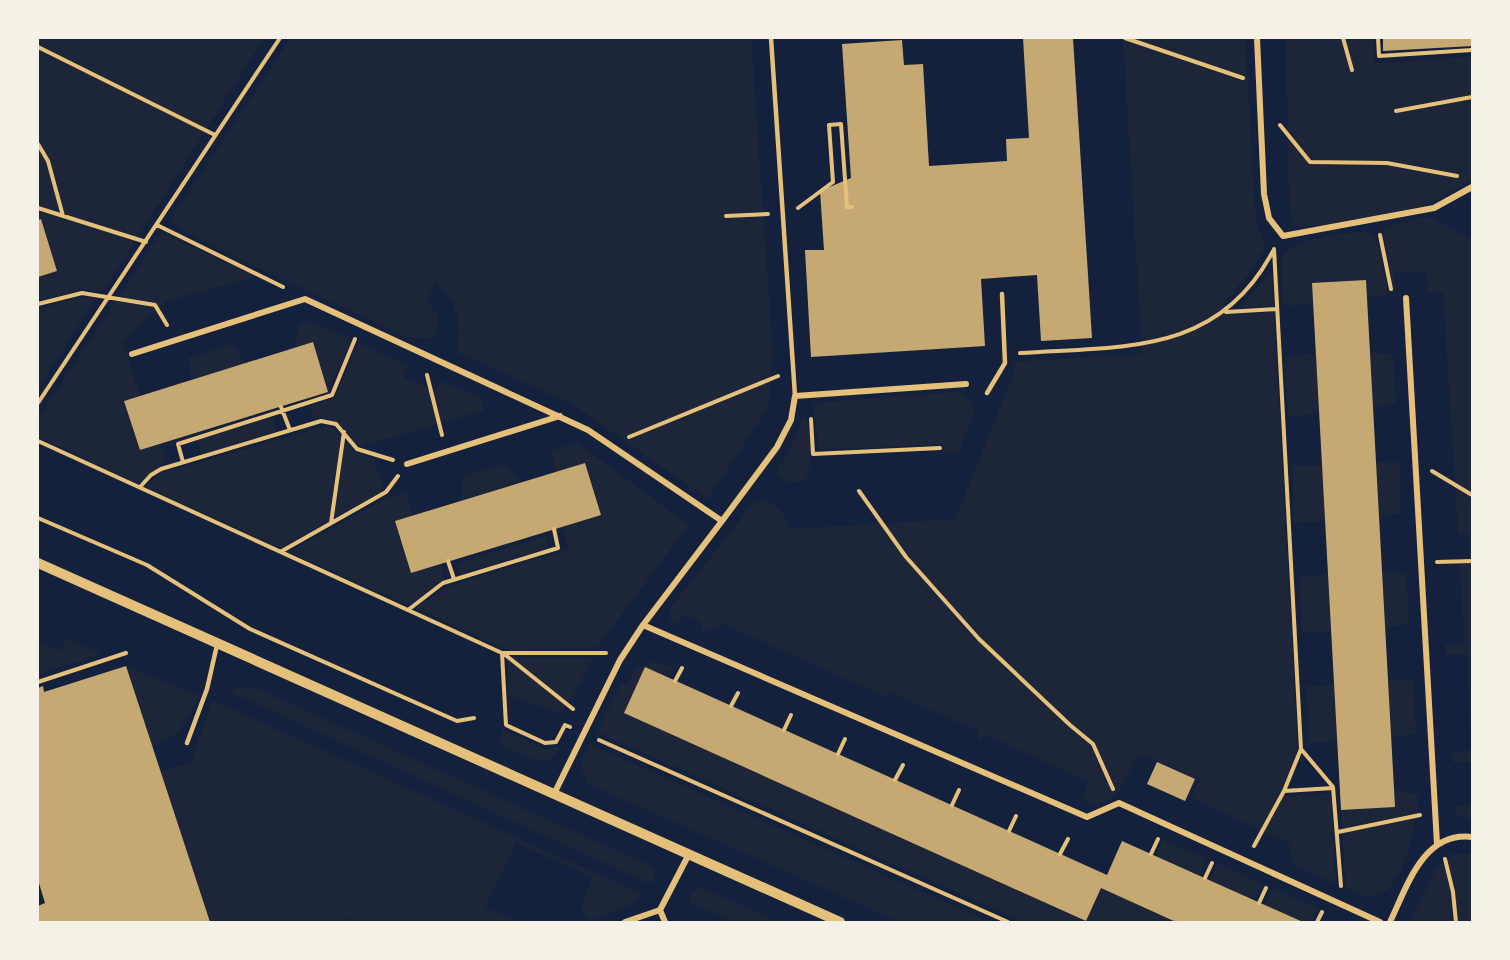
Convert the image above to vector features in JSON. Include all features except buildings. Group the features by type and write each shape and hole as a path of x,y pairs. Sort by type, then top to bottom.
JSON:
{"street":[{"path":"1257,38 1264,194 1269,218 1283,236 1434,208 1473,187"},
{"path":"1406,298 1437,844"},
{"path":"132,354 305,299 561,416 609,445 722,521"},
{"path":"554,794 620,660 777,447 791,420 795,396 966,384"},
{"path":"406,464 561,416"},
{"path":"38,563 840,922"},
{"path":"643,626 1087,818 1119,803 1380,922"},
{"path":"1390,922 1420,861 1437,844 1458,837 1473,837"},
{"path":"625,922 660,910 689,854"},
{"path":"660,910 665,922"}],"lane":[{"path":"771,38 795,396"},
{"path":"987,393 1005,363 1002,294"},
{"path":"187,742 207,689 217,645"}],"path":[{"path":"38,403 280,38"},
{"path":"1125,38 1259,83"},
{"path":"1343,38 1352,70"},
{"path":"1378,38 1379,56 1473,50"},
{"path":"38,47 215,135"},
{"path":"1396,111 1473,97"},
{"path":"726,216 792,213 833,182 830,124 841,124 847,207 852,207"},
{"path":"1280,125 1310,162 1387,163 1461,177"},
{"path":"38,144 48,161 63,216"},
{"path":"38,208 146,242"},
{"path":"1378,220 1393,300 1406,298"},
{"path":"157,225 305,299"},
{"path":"1005,355 1136,345 1169,339 1225,312 1247,289 1274,249 1301,749 1284,791 1246,861"},
{"path":"38,304 82,292 154,305 176,339"},
{"path":"1225,312 1277,309"},
{"path":"184,462 177,442 332,395 361,324"},
{"path":"422,352 446,453"},
{"path":"609,445 793,372"},
{"path":"809,395 813,454 940,448"},
{"path":"282,409 290,430"},
{"path":"140,488 151,475 161,469 327,420 344,431 357,449 406,464 386,492 282,551"},
{"path":"331,524 344,431"},
{"path":"38,441 502,653 573,709"},
{"path":"1416,461 1473,495"},
{"path":"859,491 906,557 979,639 1093,744 1119,803"},
{"path":"38,518 147,565 250,629 457,721 474,718"},
{"path":"408,610 443,584 454,579 558,548 554,529"},
{"path":"448,561 454,579"},
{"path":"1421,563 1473,561"},
{"path":"38,682 126,653"},
{"path":"502,653 608,654"},
{"path":"502,653 506,725 545,743 556,742 565,724 571,728"},
{"path":"675,681 682,668"},
{"path":"731,706 738,693"},
{"path":"784,730 791,715"},
{"path":"593,738 1008,922"},
{"path":"838,754 845,739"},
{"path":"1301,749 1334,788 1341,886 1338,904"},
{"path":"895,780 903,765"},
{"path":"1284,791 1334,788"},
{"path":"952,805 959,790"},
{"path":"1338,832 1436,812"},
{"path":"1009,831 1016,816"},
{"path":"1060,854 1068,838"},
{"path":"1437,844 1448,864 1456,922"}],"shaded area":[{"path":"38,38 264,38 104,290 79,289 38,302 38,277 57,271 41,219 38,220"},
{"path":"291,38 751,38 773,352 768,407 708,499 572,404 457,352 457,313 449,297 435,283 427,302 437,313 437,332 433,339 406,337 198,239 169,222"},
{"path":"1123,38 1245,38 1256,223 1266,246 1251,271 1223,303 1234,314 1274,312 1298,750 1284,797 1331,794 1336,883 1293,865 1289,843 1191,798 1199,781 1139,753 1124,783 1112,798 1094,803 1081,800 1089,782 984,734 981,740 976,738 979,731 889,692 886,697 723,624 699,634 703,624 684,614 678,624 669,618 672,606 755,501 774,504 790,529 955,519 1013,375 1013,362 1142,354"},
{"path":"1286,38 1373,38 1375,63 1472,57 1472,179 1431,202 1400,212 1344,223 1293,227 1289,201"},
{"path":"1425,217 1432,218 1472,240 1472,789 1471,762 1453,763 1451,752 1471,750 1467,654 1446,655 1445,645 1465,643 1459,563 1470,562 1468,534 1458,534 1443,292 1428,293 1426,271 1394,273 1395,295 1382,228"},
{"path":"1366,231 1378,242 1388,295 1367,296 1312,283 1313,303 1283,306 1281,259 1288,251 1319,237"},
{"path":"161,233 256,276 164,302 123,342 140,396 124,401 140,450 161,444 165,457 160,466 139,484 38,437 38,419"},
{"path":"1272,271 1274,306 1239,308"},
{"path":"97,297 38,388 38,309 79,298"},
{"path":"309,320 352,340 328,392 313,343 296,347 298,325"},
{"path":"358,343 409,366 403,377 436,391 441,380 481,398 485,410 358,447 340,425 329,419 314,417 310,406 335,398"},
{"path":"232,344 245,364 191,380 188,358"},
{"path":"1370,352 1393,355 1396,403 1373,409"},
{"path":"1316,354 1319,413 1288,417 1285,356"},
{"path":"958,392 972,401 974,413 958,451 943,452 942,444 823,450 818,446 814,403"},
{"path":"805,414 811,449 809,468 802,482 787,482 779,476 778,468 788,453"},
{"path":"271,415 276,431 202,455 197,439"},
{"path":"328,425 342,436 354,451 374,459 384,490 281,548 145,487 159,474"},
{"path":"577,443 689,525 597,647 507,650 416,608 446,587 569,549 562,527 601,515 585,464 557,472 550,451"},
{"path":"1376,462 1400,463 1401,513 1379,517"},
{"path":"503,464 522,483 461,501 463,476"},
{"path":"1292,466 1322,466 1325,521 1294,523"},
{"path":"406,492 413,516 395,522 410,572 440,563 445,580 435,583 435,586 408,605 289,552 387,498"},
{"path":"546,536 549,548 461,574 459,563"},
{"path":"1382,571 1406,574 1409,623 1385,629"},
{"path":"1328,574 1331,631 1302,633 1299,577"},
{"path":"66,638 102,654 38,674 38,641 60,651"},
{"path":"508,657 593,658 562,714 508,695"},
{"path":"652,662 673,668 668,677 645,667 625,713 1085,921 1101,888 1176,922 1023,922 597,732 622,682 627,685 634,670"},
{"path":"126,666 199,696 178,733 152,746"},
{"path":"1413,679 1416,733 1391,738 1388,680"},
{"path":"1334,685 1337,741 1309,743 1306,686"},
{"path":"254,687 651,866 654,868 654,880 648,883 226,690"},
{"path":"212,700 642,894 630,905 589,921 581,908 592,877 516,843 485,907 518,922 351,922 349,918 335,922 210,922 160,771 191,763"},
{"path":"503,729 543,749 560,748 552,759 539,761 504,747 500,742"},
{"path":"590,744 990,922 900,922 588,784 580,766"},
{"path":"1394,790 1419,795 1410,845 1395,881 1386,891 1366,897 1346,888 1341,810 1395,807"},
{"path":"1472,805 1472,821 1457,815 1453,806"},
{"path":"1163,840 1207,859 1199,876 1156,856"},
{"path":"1452,854 1472,854 1472,922 1410,922 1437,867"},
{"path":"1217,863 1262,884 1254,901 1209,880"},
{"path":"699,888 779,922 735,922 689,902 691,893"},
{"path":"1272,888 1318,909 1311,922 1303,922 1265,905"}]}
